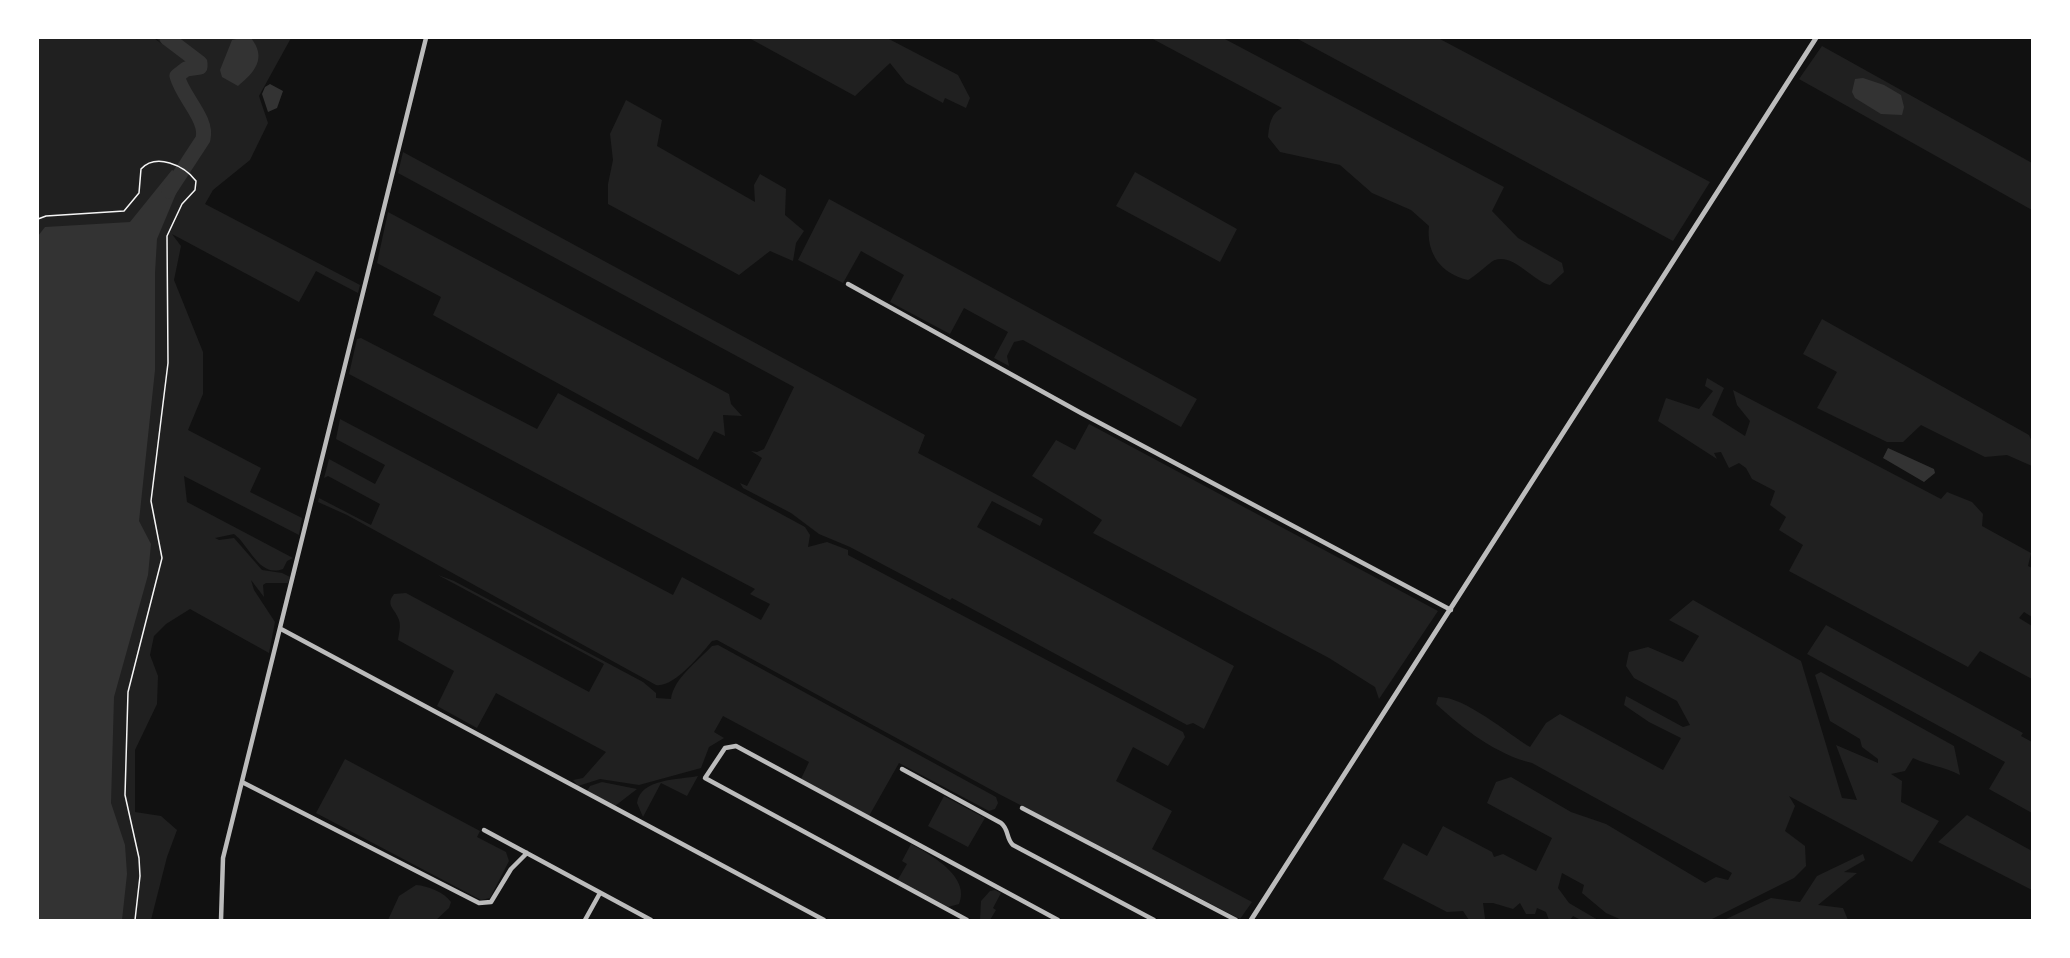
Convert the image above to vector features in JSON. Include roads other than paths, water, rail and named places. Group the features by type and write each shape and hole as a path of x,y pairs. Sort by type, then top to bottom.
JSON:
{"street":[{"path":"221,921 223,858 426,38"},
{"path":"1251,921 1816,38"},
{"path":"848,284 1081,413 1451,610"},
{"path":"280,629 824,921"},
{"path":"967,921 705,778 725,747 736,746 1058,921"},
{"path":"902,769 1001,823 1008,829 1013,845 1154,921"},
{"path":"242,782 479,903 490,902 511,869 527,853"},
{"path":"1022,808 1236,921"},
{"path":"484,830 651,921"},
{"path":"585,921 600,893"}],"waterway":[{"path":"167,38 200,63 200,67 186,69 177,76 199,116 204,131 203,139 169,191"}]}
